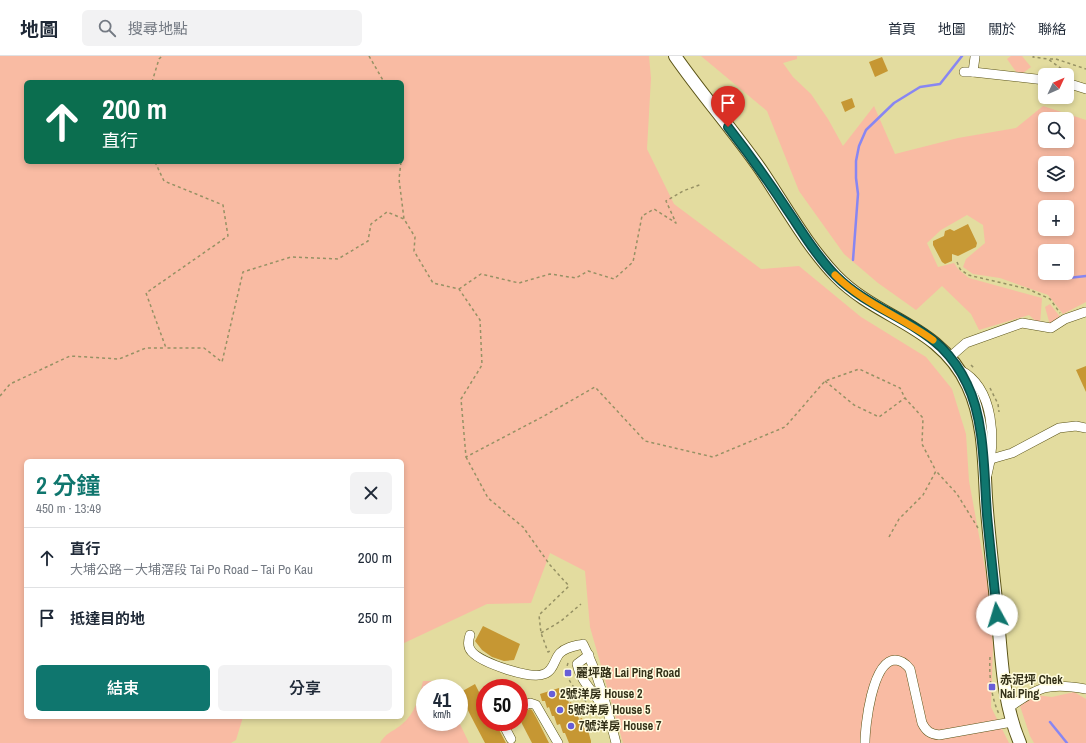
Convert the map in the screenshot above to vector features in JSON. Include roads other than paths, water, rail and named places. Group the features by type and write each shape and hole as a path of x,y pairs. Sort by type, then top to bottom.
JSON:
{"main road":[{"path":"675,56 747,151 816,250 836,276 860,296 928,336 942,348 960,370 968,386 977,412 981,434 990,552 1004,686 1008,708 1007,722 1020,743"}],"street":[{"path":"973,72 975,57"},
{"path":"964,72 1038,79"},
{"path":"1074,83 1086,89"},
{"path":"950,357 966,343 999,330 1022,323 1051,328 1065,319 1085,312"},
{"path":"960,370 969,375 978,385 984,397 989,414 991,429 991,459 985,484"},
{"path":"991,459 1012,453 1059,428 1076,426 1086,428"},
{"path":"470,634 468,644 471,651 480,659 531,675 540,676 546,674 550,670 561,652 570,647 583,644 589,655 611,722 616,743"},
{"path":"589,655 577,664 578,671 583,681 594,694 611,722"},
{"path":"865,743 868,712 873,689 884,666 891,661 900,661 910,669 922,723 926,731 939,735 1007,722"},
{"path":"1008,708 1026,695 1040,688 1050,686 1068,686 1086,689"},
{"path":"528,704 536,705 558,743"},
{"path":"507,731 511,739"}],"waterway":[{"path":"853,260 858,194 856,161 859,146 866,130 894,103 920,87 940,84 962,56"},
{"path":"1074,277 1086,276"},
{"path":"1050,722 1067,743"}],"place":[{"name":"麗坪路 Lai Ping Road","path":"568,673"},
{"name":"赤泥坪 Chek Nai Ping","path":"992,687"},
{"name":"2號洋房 House 2","path":"552,694"},
{"name":"5號洋房 House 5","path":"560,710"},
{"name":"7號洋房 House 7","path":"571,726"}]}
